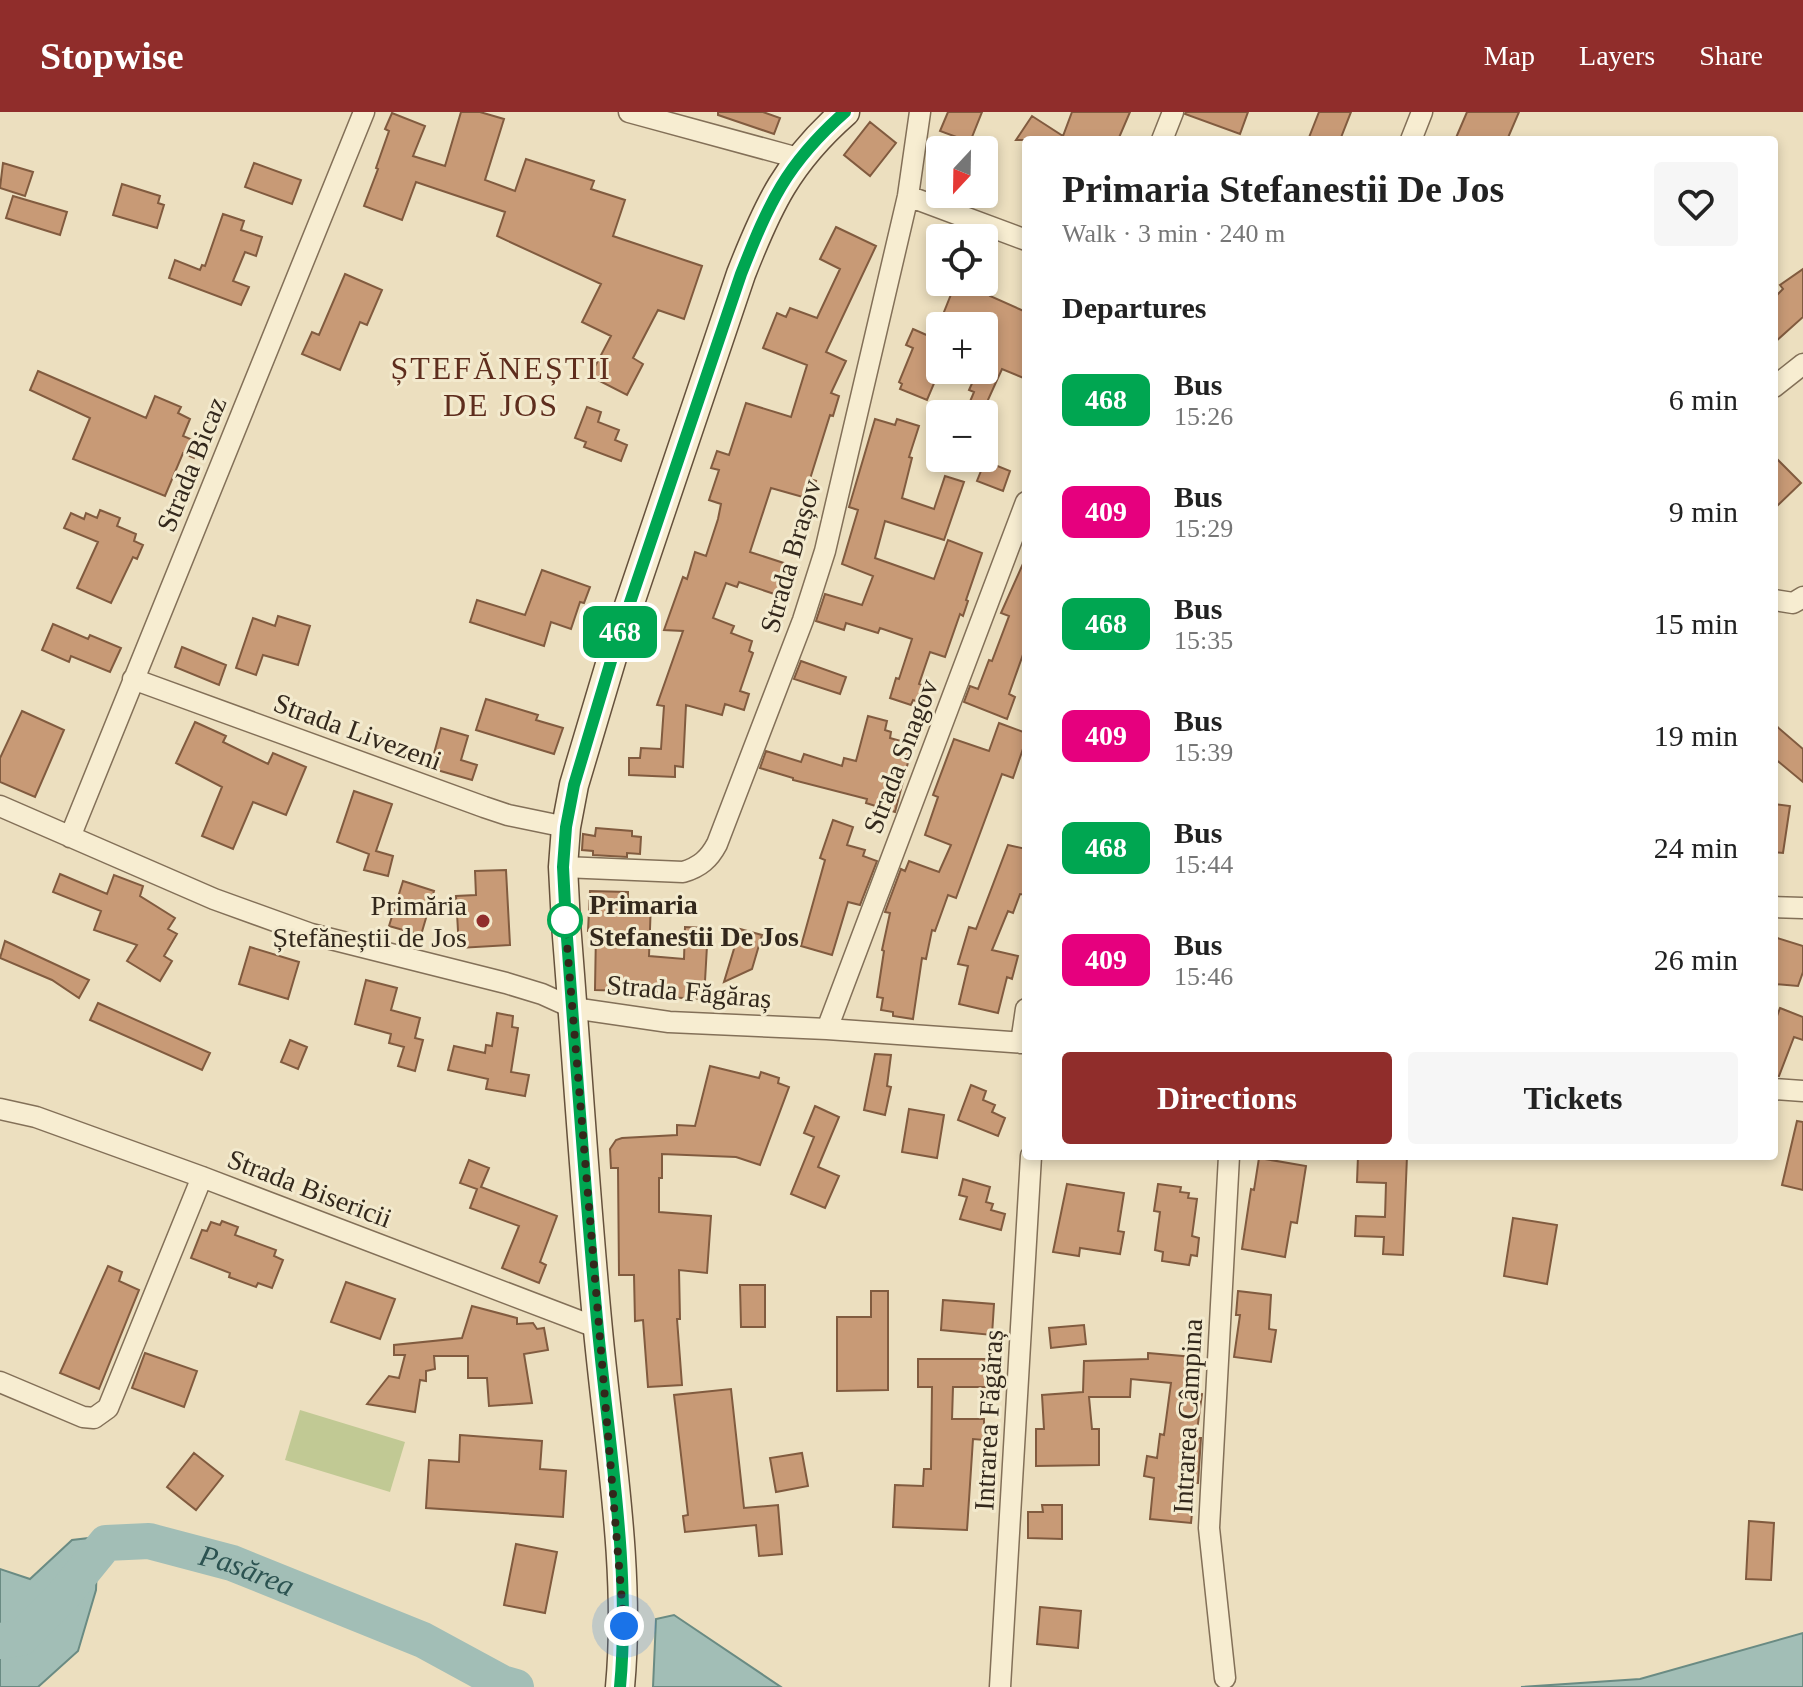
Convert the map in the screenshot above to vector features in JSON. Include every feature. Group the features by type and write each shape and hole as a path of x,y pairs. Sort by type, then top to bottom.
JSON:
{"main road":[{"path":"620,1687 624,1640 621,1571 573,1008 563,867 566,827 574,785 617,641 720,332 757,233 776,193 798,158 845,112"}],"street":[{"name":"Strada Bicaz","path":"70,837 364,112"},
{"path":"629,112 798,158"},
{"name":"Strada Brașov","path":"563,867 683,872 701,865 717,844 818,574 908,196 920,112"},
{"path":"1164,136 1173,112"},
{"path":"1413,136 1422,112"},
{"path":"908,196 1022,239"},
{"path":"1778,384 1803,364"},
{"name":"Strada Snagov","path":"827,1029 1022,513"},
{"path":"1778,601 1793,603 1803,597"},
{"name":"Strada Livezeni","path":"133,679 484,807 566,827"},
{"name":"Strada Făgăraș","path":"0,806 214,899 311,934 506,983 573,1008 669,1022 1022,1043"},
{"path":"1778,907 1803,908"},
{"path":"1778,1089 1803,1091"},
{"name":"Strada Bisericii","path":"0,1109 36,1117 202,1177 598,1328"},
{"name":"Intrarea Făgăraș","path":"1000,1687 1031,1160"},
{"name":"Intrarea Câmpina","path":"1225,1678 1209,1528 1229,1160"},
{"path":"0,1382 83,1417 94,1418 108,1408 202,1177"}],"green space":[{"path":"300,1410 405,1442 390,1492 285,1460"}],"water":[{"path":"98,1537 96,1590 78,1651 38,1687 0,1687 0,1569 30,1579 72,1540"},
{"path":"674,1615 781,1687 653,1687 656,1619"},
{"path":"1803,1633 1803,1687 1521,1687 1640,1679"}],"building":[{"path":"461,112 480,112 504,119 485,180 515,191 526,159 594,181 591,189 625,200 613,236 702,266 684,319 658,310 633,358 643,364 627,395 590,376 611,336 582,322 601,284 497,236 505,212 416,182 402,220 364,206 378,169 389,131 385,129 392,113 425,126 413,156 445,166"},
{"path":"718,112 763,112 780,118 774,134 718,115"},
{"path":"948,112 982,112 972,136 954,136 940,131"},
{"path":"1072,112 1130,112 1120,136 1063,136"},
{"path":"1186,112 1248,112 1240,134"},
{"path":"1319,112 1351,112 1342,136 1310,136"},
{"path":"1467,112 1519,112 1509,136 1457,136"},
{"path":"1032,116 1063,136 1022,136 1022,140 1016,140"},
{"path":"870,122 896,143 870,176 844,155"},
{"path":"3,163 33,172 25,196 0,188"},
{"path":"254,163 301,180 292,204 245,187"},
{"path":"122,184 160,196 158,203 164,205 157,228 113,215"},
{"path":"13,196 67,212 60,235 6,218"},
{"path":"223,214 244,221 241,230 262,237 256,256 245,252 233,281 249,287 241,305 169,278 175,260 200,270 202,265 205,266"},
{"path":"836,227 876,246 826,352 846,361 831,393 839,396 810,479 816,481 810,499 771,488 750,552 799,568 789,599 739,582 737,587 726,583 713,618 734,626 731,633 752,641 749,651 753,653 740,691 749,694 744,710 725,704 722,715 686,705 683,767 675,766 675,777 629,775 629,758 640,758 641,748 661,749 664,706 657,705 683,631 664,630 683,577 687,579 695,552 706,556 718,519 721,504 709,500 719,470 711,468 717,451 729,455 746,403 791,417 807,365 763,348 777,313 786,317 790,308 817,318 840,269 820,259"},
{"path":"1803,269 1803,317 1778,339 1778,294 1783,289 1780,285"},
{"path":"345,274 382,290 367,325 360,322 340,370 302,354 312,332 319,335"},
{"path":"950,296 990,296 1022,310 1022,377 1002,369 998,378 998,312 944,312"},
{"path":"913,329 926,335 926,384 934,384 927,400 900,389 902,384 899,382 913,348 906,345"},
{"path":"38,371 146,418 155,396 181,407 178,413 190,419 183,436 200,443 194,458 183,453 165,496 73,459 90,418 30,390"},
{"path":"972,384 995,384 988,400 971,400 974,392 969,390"},
{"path":"587,407 601,412 598,422 619,430 615,440 627,445 621,461 584,447 586,442 575,438"},
{"path":"875,419 895,425 897,419 919,426 909,457 912,458 902,498 934,509 945,476 964,482 944,540 885,521 875,558 934,579 948,540 982,553 963,616 960,614 945,657 930,652 919,684 927,687 922,703 913,700 911,705 890,698 912,639 880,628 878,633 846,623 844,630 816,621 825,594 862,605 873,576 842,564 858,510 849,507"},
{"path":"1778,460 1801,483 1778,505"},
{"path":"998,466 1010,471 1003,491 977,481 981,472 998,472"},
{"path":"100,510 120,518 117,526 136,534 134,541 143,545 137,559 133,557 111,603 77,588 98,542 64,528 71,513 84,519 86,513 97,518"},
{"path":"1022,566 1022,657 1009,694 1015,697 1007,719 964,702 970,686 978,689 989,660 992,661 1009,616 1001,613"},
{"path":"542,570 590,587 584,603 580,602 571,629 551,622 544,646 470,622 477,600 525,615"},
{"path":"278,616 310,626 298,665 263,655 256,675 236,668 253,618 275,626"},
{"path":"53,624 88,639 90,635 121,648 110,672 71,656 69,662 42,650"},
{"path":"182,647 226,665 219,685 175,667"},
{"path":"801,661 846,677 840,694 794,679"},
{"path":"486,699 538,715 536,720 563,728 554,754 476,730"},
{"path":"22,711 64,730 35,797 0,782 0,758"},
{"path":"868,716 887,721 885,730 891,732 890,738 904,742 902,748 911,751 895,812 866,803 867,799 760,768 766,751 801,762 804,754 842,766 844,758 856,761"},
{"path":"195,722 226,736 223,742 268,764 273,753 306,767 286,815 253,802 233,849 202,836 222,787 176,763"},
{"path":"999,723 1022,732 1022,752 1013,778 1002,774 956,898 948,895 935,931 932,930 926,959 922,958 913,1019 893,1016 893,1012 881,1010 883,998 877,997 890,913 885,912 901,869 905,871 909,861 939,872 951,845 925,835 938,797 933,795 954,739 989,751"},
{"path":"1778,727 1803,749 1803,782 1778,761"},
{"path":"441,728 468,736 461,760 477,765 472,780 430,768"},
{"path":"354,791 392,804 376,851 393,856 388,876 364,870 369,854 337,842"},
{"path":"1778,804 1790,806 1783,853 1778,852"},
{"path":"833,820 853,827 847,845 865,850 863,856 877,861 860,905 848,902 832,955 801,946 825,860 820,858"},
{"path":"596,828 632,831 632,836 641,837 640,854 627,853 627,857 593,855 593,851 582,850 583,834 595,836"},
{"path":"1008,845 1022,848 1022,894 1013,913 1008,911 992,950 1018,956 1012,979 1007,977 998,1013 959,1004 968,966 958,964 969,927 976,929"},
{"name":"Primăria Ștefăneștii de Jos","path":"506,870 510,945 459,948 456,896 476,895 475,871"},
{"path":"60,874 107,894 114,875 143,886 140,896 175,918 168,929 177,934 164,956 172,961 160,981 127,961 137,945 94,930 101,911 53,892"},
{"path":"403,881 434,891 421,935 389,926"},
{"path":"590,891 628,892 628,901 651,902 649,956 684,959 685,927 708,928 704,999 664,997 664,992 595,990 596,931 588,931"},
{"path":"740,929 762,935 752,969 724,982"},
{"path":"1778,938 1803,946 1803,972 1798,986 1778,984"},
{"path":"5,941 89,980 79,998 52,980 0,958"},
{"path":"250,947 299,962 288,999 239,984"},
{"path":"366,980 397,988 391,1010 420,1018 415,1038 423,1040 415,1071 398,1066 404,1047 389,1043 391,1034 355,1024"},
{"path":"98,1003 210,1053 202,1070 90,1020"},
{"path":"1780,1008 1803,1017 1803,1040 1794,1037 1779,1076 1778,1076"},
{"path":"497,1013 513,1016 512,1027 518,1028 511,1072 529,1075 525,1096 486,1089 488,1079 448,1070 454,1046 485,1053 486,1045 492,1046"},
{"path":"290,1040 307,1047 298,1069 281,1062"},
{"path":"875,1054 891,1055 887,1086 891,1087 885,1115 864,1110"},
{"path":"710,1066 759,1078 761,1072 779,1078 778,1083 789,1087 760,1165 736,1157 662,1154 659,1212 711,1216 707,1273 679,1270 680,1319 677,1319 682,1385 648,1387 643,1320 635,1321 634,1275 619,1275 618,1168 611,1168 610,1149 616,1140 622,1138 677,1135 677,1125 695,1126"},
{"path":"971,1085 986,1091 983,1100 995,1105 992,1112 1005,1118 998,1136 958,1120"},
{"path":"815,1106 839,1117 818,1167 839,1176 825,1208 791,1194 814,1137 804,1133"},
{"path":"909,1109 944,1115 937,1158 902,1152"},
{"path":"1797,1121 1803,1122 1803,1190 1782,1185"},
{"path":"469,1160 489,1168 481,1187 557,1216 540,1262 546,1265 539,1283 502,1268 519,1226 470,1208 477,1189 460,1183"},
{"path":"1259,1160 1306,1166 1297,1223 1291,1222 1285,1257 1242,1249 1251,1189 1254,1190"},
{"path":"1358,1160 1407,1160 1403,1255 1383,1254 1384,1237 1355,1236 1356,1216 1385,1217 1386,1183 1357,1182"},
{"path":"963,1179 990,1187 986,1202 993,1204 991,1210 1005,1214 1001,1230 960,1219 967,1197 959,1195"},
{"path":"1067,1184 1124,1193 1118,1231 1124,1232 1120,1254 1080,1248 1079,1256 1053,1252"},
{"path":"1158,1184 1181,1187 1180,1192 1189,1193 1188,1198 1197,1199 1192,1236 1199,1238 1197,1256 1191,1255 1189,1265 1162,1261 1163,1252 1155,1250 1160,1212 1154,1211"},
{"path":"1513,1218 1557,1225 1547,1284 1504,1276"},
{"path":"222,1221 238,1227 235,1235 276,1250 274,1256 283,1260 272,1288 258,1283 256,1287 229,1277 230,1273 191,1258 202,1230 207,1231 211,1222 220,1225"},
{"path":"108,1266 122,1272 119,1281 139,1290 99,1389 60,1373"},
{"path":"346,1282 395,1299 380,1339 331,1322"},
{"path":"740,1285 765,1285 765,1327 741,1327"},
{"path":"871,1291 888,1291 888,1390 837,1391 837,1317 871,1317"},
{"path":"1238,1291 1271,1295 1269,1329 1276,1330 1271,1362 1234,1357 1240,1315 1236,1315"},
{"path":"943,1300 994,1304 992,1335 941,1330"},
{"path":"472,1306 517,1318 517,1324 533,1323 537,1329 544,1328 548,1350 524,1354 532,1403 489,1406 487,1378 468,1378 468,1356 434,1356 435,1369 426,1371 426,1381 420,1380 415,1412 367,1404 389,1376 399,1378 405,1355 394,1355 394,1345 462,1338"},
{"path":"1084,1325 1086,1344 1051,1348 1049,1328"},
{"path":"145,1353 197,1371 184,1407 132,1388"},
{"path":"1148,1353 1194,1357 1191,1392 1202,1394 1196,1438 1201,1438 1198,1483 1195,1483 1191,1523 1150,1519 1154,1478 1144,1476 1147,1456 1157,1458 1160,1434 1164,1435 1171,1383 1131,1379 1130,1397 1089,1397 1092,1429 1099,1429 1099,1465 1036,1466 1036,1429 1044,1429 1042,1395 1083,1392 1084,1361 1148,1359"},
{"path":"918,1359 993,1359 993,1387 953,1387 952,1419 984,1419 984,1440 973,1439 967,1530 893,1527 895,1485 923,1486 924,1469 931,1469 932,1387 918,1387"},
{"path":"731,1389 744,1508 778,1505 782,1554 759,1556 756,1525 685,1532 683,1516 688,1515 674,1395"},
{"path":"460,1435 542,1441 540,1469 566,1471 563,1517 426,1508 429,1460 459,1462"},
{"path":"194,1453 223,1476 196,1510 167,1487"},
{"path":"802,1453 808,1486 776,1492 770,1458"},
{"path":"1042,1505 1062,1505 1062,1539 1028,1538 1028,1512 1043,1512"},
{"path":"1749,1521 1774,1523 1771,1580 1746,1579"},
{"path":"516,1544 557,1552 545,1613 504,1605"},
{"path":"1040,1607 1081,1611 1078,1648 1037,1644"}],"waterway":[{"name":"Pasărea","path":"0,1641 21,1638 62,1597 106,1543 149,1541 232,1563 423,1640 502,1683 516,1687"}],"bus line":[{"name":"468","path":"620,1687 624,1626 621,1571 566,924 563,867 566,827 574,785 617,641 741,274 757,233 786,176 798,158 845,112"}],"place":[{"name":"Primaria Stefanestii De Jos","path":"565,920"},
{"name":"Primăria Ștefăneștii de Jos","path":"483,921"}],"district":[{"name":"ȘTEFĂNEȘTII DE JOS","path":"501,386"}],"route":[{"path":"565,920 624,1626"}]}
